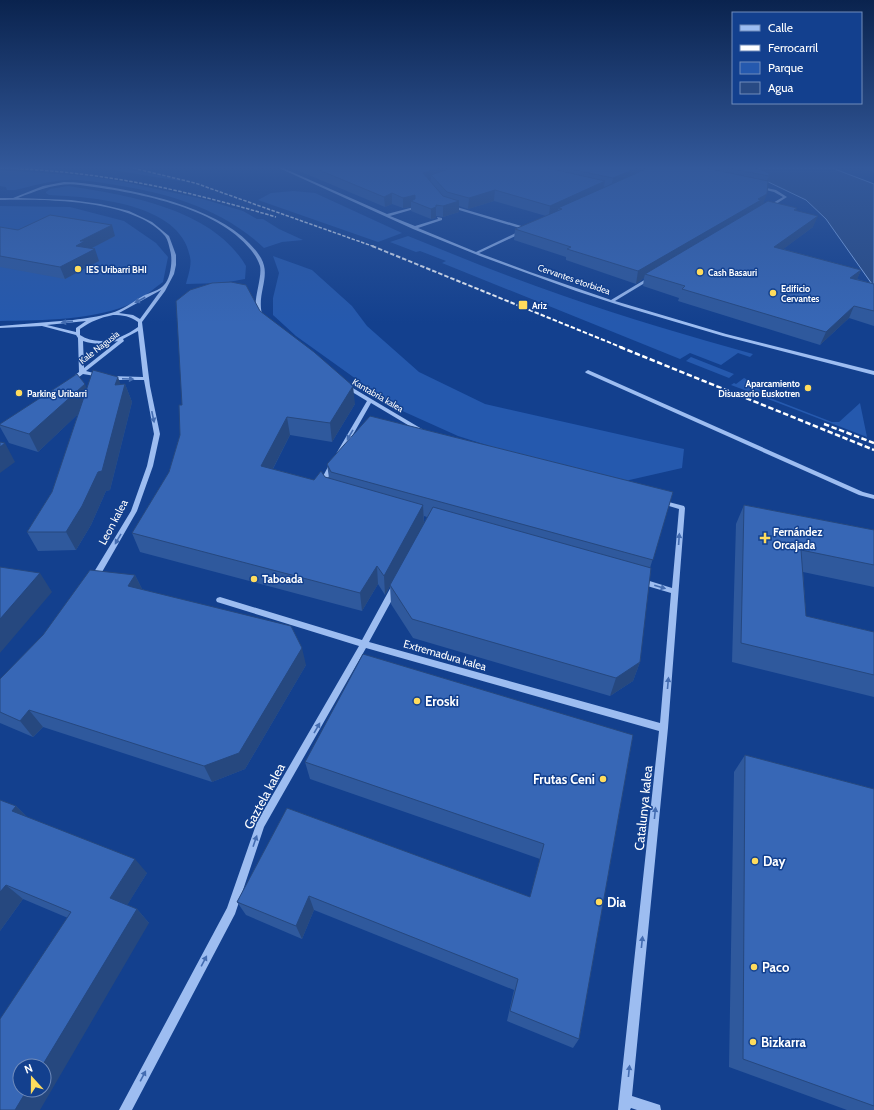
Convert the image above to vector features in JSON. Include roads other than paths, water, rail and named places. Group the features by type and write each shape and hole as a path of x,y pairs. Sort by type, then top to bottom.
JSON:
{"street":[{"path":"140,324 166,286 173,268 174,255 173,246 169,238 145,220"},
{"path":"212,220 234,233 245,242 259,260 264,273 258,298 258,309 263,320"},
{"name":"Cervantes etorbidea","path":"395,220 476,253 612,301 772,347 873,373"},
{"path":"414,228 439,220"},
{"path":"496,220 527,229"},
{"path":"476,253 534,226"},
{"path":"612,301 659,273"},
{"path":"113,314 166,286"},
{"name":"Kale Nagusia","path":"64,386 82,372 127,337 140,324 137,318 113,314 95,318 82,325 78,329 82,372"},
{"path":"0,326 38,325 95,318"},
{"name":"Leon kalea","path":"90,584 134,511 150,466 157,434 146,379 140,324"},
{"path":"38,325 79,336"},
{"name":"Kale Nagusia","path":"79,336 86,341 96,342 112,341 127,337"},
{"path":"82,372 105,378 146,379"},
{"path":"588,372 860,494 874,497"},
{"path":"873,373 874,380"},
{"name":"Kantabria kalea","path":"338,382 428,435"},
{"path":"330,493 324,480 370,401"},
{"name":"Catalunya kalea","path":"625,1105 664,728 682,508 653,500"},
{"name":"Gaztela kalea","path":"125,1110 231,910 260,825 364,644 401,576"},
{"path":"634,580 676,592"},
{"name":"Extremadura kalea","path":"220,600 364,644 664,728"},
{"path":"625,1105 655,1110"}],"water":[{"path":"827,220 874,220 874,287"}],"railway":[{"path":"299,220 375,247"},
{"path":"372,246 623,348"},
{"path":"620,347 874,450"},
{"path":"824,424 874,443"}],"place":[{"name":"IES Uribarri BHI","path":"78,269"},
{"name":"Cash Basauri","path":"700,272"},
{"name":"Edificio Cervantes","path":"773,293"},
{"name":"Ariz","path":"523,305"},
{"name":"Aparcamiento Disuasorio Euskotren","path":"808,388"},
{"name":"Parking Uribarri","path":"19,393"},
{"name":"Fernández Orcajada","path":"765,538"},
{"name":"Taboada","path":"254,579"},
{"name":"Eroski","path":"417,701"},
{"name":"Frutas Ceni","path":"603,779"},
{"name":"Day","path":"755,861"},
{"name":"Dia","path":"599,902"},
{"name":"Paco","path":"754,967"},
{"name":"Bizkarra","path":"753,1042"}]}
